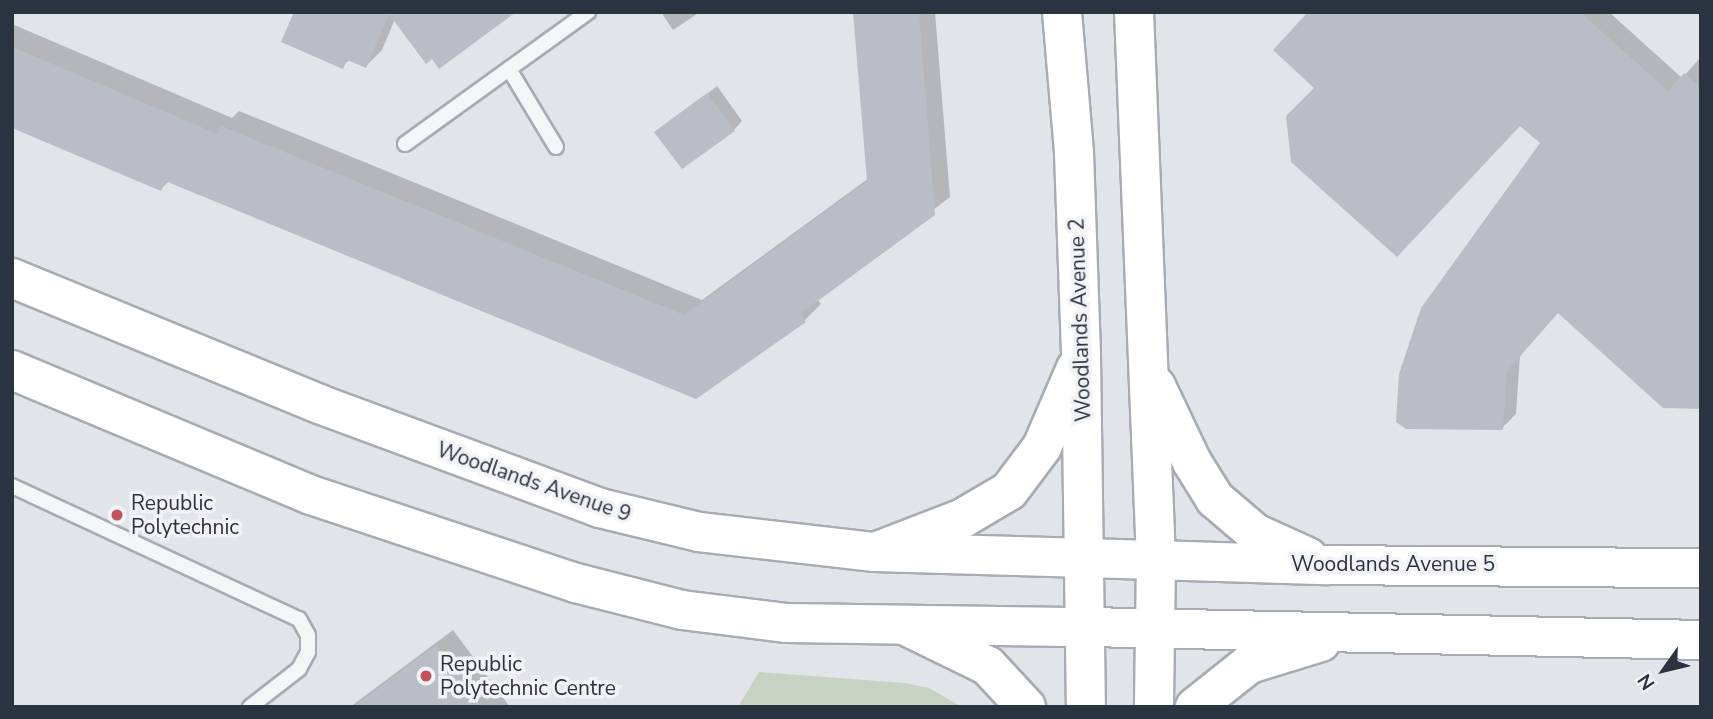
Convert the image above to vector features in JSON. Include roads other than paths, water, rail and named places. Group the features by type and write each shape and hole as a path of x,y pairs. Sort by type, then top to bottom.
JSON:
{"main road":[{"name":"Woodlands Avenue 2","path":"1062,12 1074,153 1082,355 1086,707"},
{"path":"1134,12 1156,560 1154,707"},
{"name":"Woodlands Avenue 9","path":"12,278 319,404 600,508 699,532 875,552 1086,558"},
{"path":"875,552 963,518 1009,491 1042,447 1082,355"},
{"path":"1148,369 1192,462 1215,499 1255,533 1327,565"},
{"path":"12,370 310,495 576,583 682,610 787,623 908,627 1157,627 1701,640"},
{"name":"Woodlands Avenue 5","path":"1086,558 1327,565 1701,568"},
{"path":"908,627 988,666 1026,707"},
{"path":"1195,707 1249,664 1357,631"}],"lane":[{"path":"405,144 588,12"},
{"path":"509,69 556,147"},
{"path":"12,486 299,619 308,635 308,652 299,669 250,707"}],"place":[{"name":"Republic Polytechnic","path":"117,515"},
{"name":"Republic Polytechnic Centre","path":"426,676"}]}
